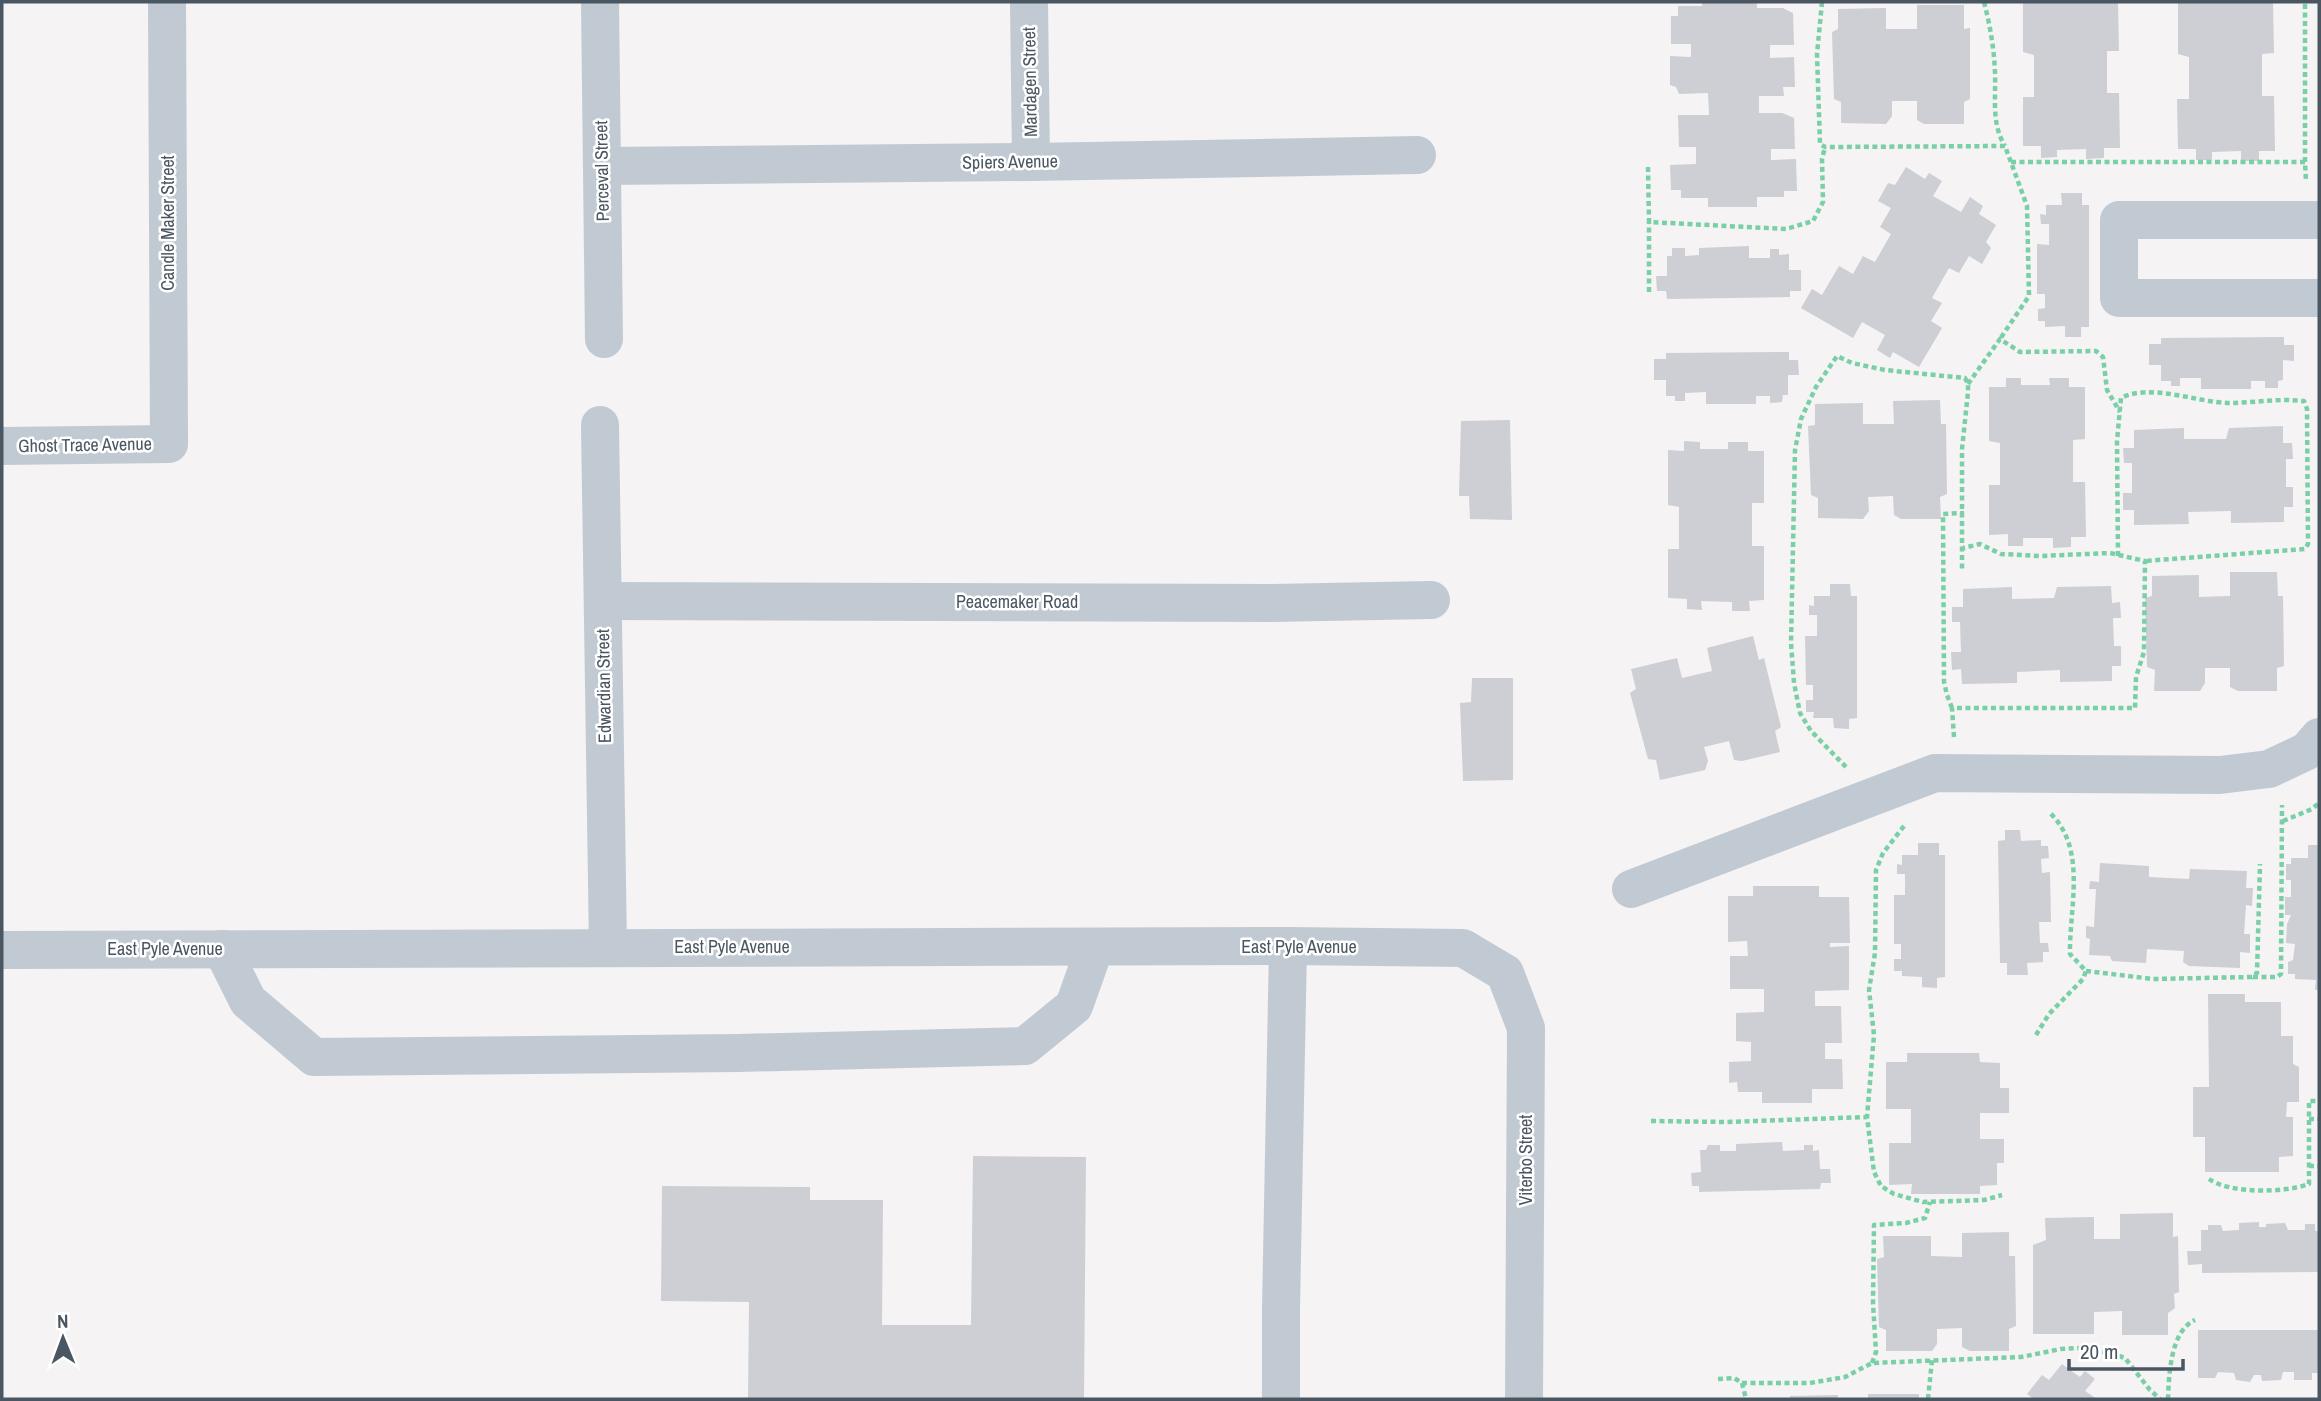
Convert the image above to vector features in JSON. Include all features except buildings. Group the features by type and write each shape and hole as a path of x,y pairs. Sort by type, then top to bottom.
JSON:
{"street":[{"name":"Candle Maker Street","path":"167,2 169,444"},
{"name":"Perceval Street","path":"600,2 604,339"},
{"name":"Mardagen Street","path":"1029,2 1031,162"},
{"name":"Spiers Avenue","path":"602,166 1417,155"},
{"path":"2314,220 2119,220 2119,298 2319,298"},
{"name":"Edwardian Street","path":"600,425 608,947"},
{"name":"Ghost Trace Avenue","path":"2,446 169,444"},
{"name":"Peacemaker Road","path":"603,601 1272,603 1431,600"},
{"path":"1631,889 1935,773 2220,775 2269,769 2306,754"},
{"path":"1281,1399 1288,946"},
{"name":"East Pyle Avenue","path":"2,950 1288,946 1463,948"},
{"path":"222,949 248,1001 314,1057 738,1053 1026,1046 1074,1006 1095,947"},
{"name":"Viterbo Street","path":"1463,948 1505,973 1526,1027 1524,1399"}],"path":[{"path":"1822,2 1817,54 1820,144 1825,147 2006,146"},
{"path":"1962,569 1962,449 1968,384 2029,296 2027,206 2006,146 1998,135 1994,106 1995,71 1990,24 1984,2"},
{"path":"2305,2 2305,162 2314,220"},
{"path":"1649,222 1786,229 1814,221 1823,202 1822,159 1825,147"},
{"path":"2011,162 2305,162"},
{"path":"1648,167 1649,292"},
{"path":"2000,339 2020,352 2096,351 2103,357 2107,390 2120,412"},
{"path":"1872,797 1811,730 1800,713 1798,703 1791,643 1796,450 1801,418 1816,387 1837,356 1852,363 1885,370 1965,379 1968,384"},
{"path":"1963,548 1980,544 2001,554 2110,554 2119,556 2145,561 2305,549 2308,544 2307,409 2304,401 2226,403 2172,394 2131,393 2121,398 2116,475 2119,556"},
{"path":"1958,773 1952,708 1944,682 1943,514 1964,513"},
{"path":"1952,708 2135,708 2136,677 2144,652 2145,561"},
{"path":"2007,774 2057,819 2071,848 2074,897 2070,954 2086,971 2153,979 2277,977 2281,974 2283,821 2306,754"},
{"path":"1908,783 1912,815 1883,853 1876,870 1875,953 1869,990 1874,1035 1867,1117 1874,1172 1881,1186 1894,1194 1930,1202 1984,1200 2002,1195"},
{"path":"2283,821 2304,813 2319,803"},
{"path":"2252,977 2257,973 2260,864"},
{"path":"2036,1035 2049,1014 2083,979 2086,971"},
{"path":"2209,1179 2220,1187 2275,1190 2309,1184 2309,1101 2319,1101"},
{"path":"1651,1121 1727,1122 1867,1117"},
{"path":"2309,1119 2319,1119"},
{"path":"2309,1166 2319,1166"},
{"path":"1872,1363 1876,1352 1873,1303 1874,1225 1906,1223 1925,1218 1930,1202"},
{"path":"2168,1399 2169,1375 2178,1338 2189,1322 2195,1320"},
{"path":"1718,1378 1734,1378 1742,1382 1822,1381 1845,1377 1872,1363 2021,1357 2080,1348 2125,1358 2150,1391 2160,1399"},
{"path":"1928,1399 1931,1360"},
{"path":"1742,1382 1746,1399"}]}
